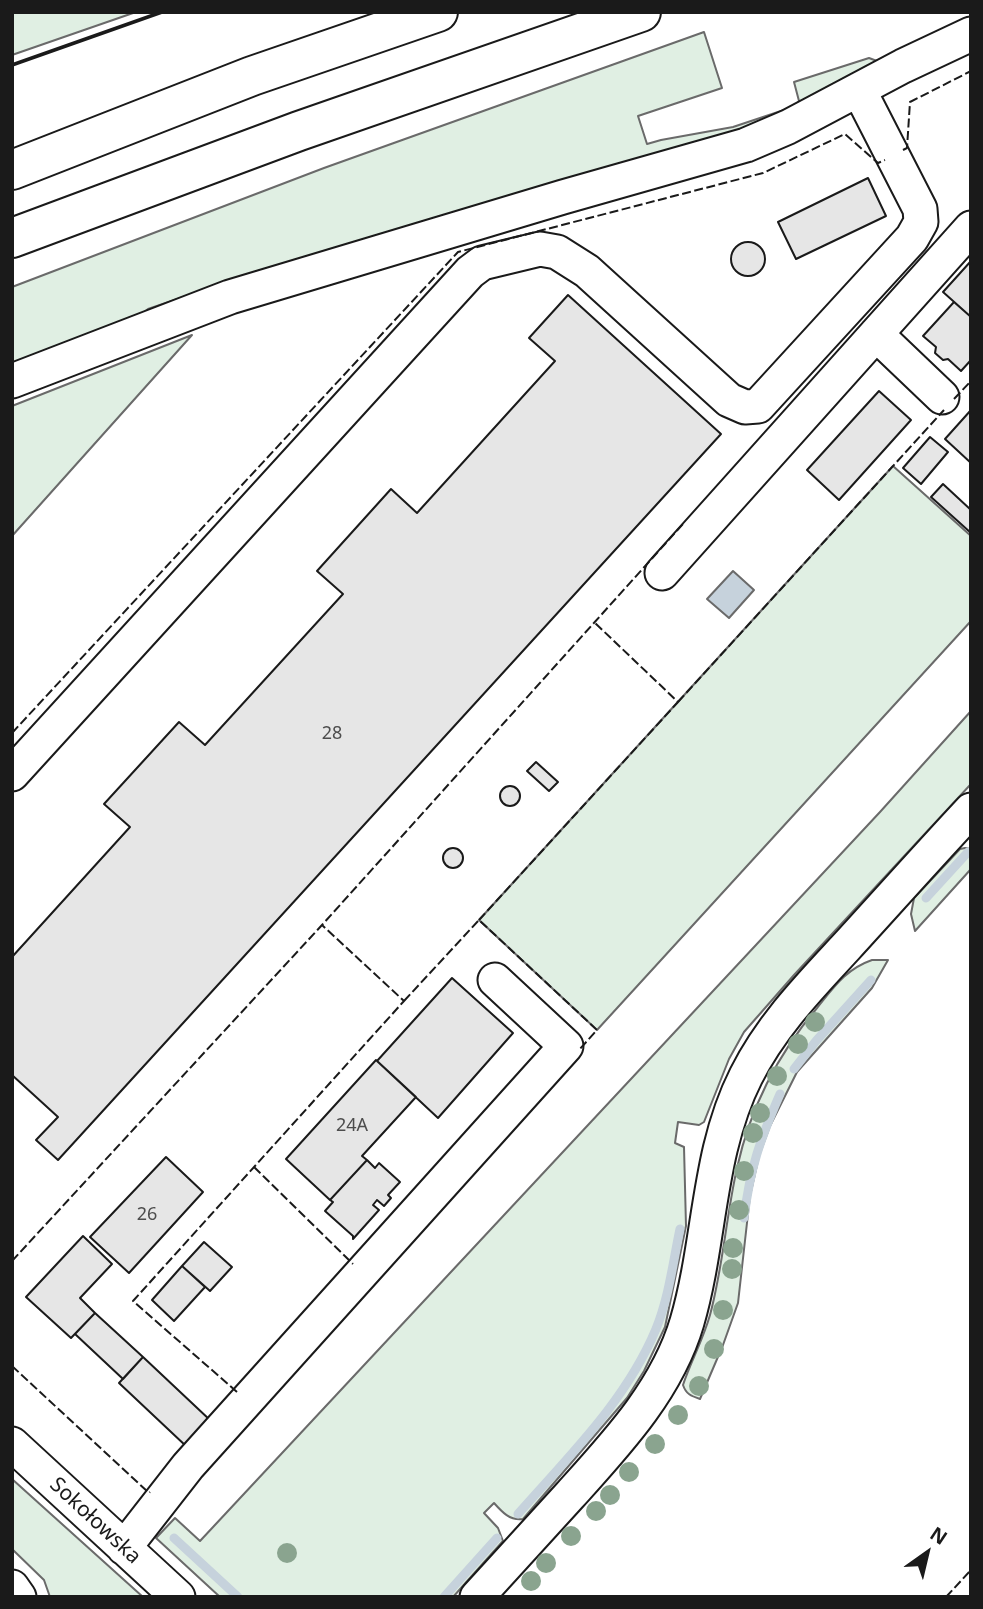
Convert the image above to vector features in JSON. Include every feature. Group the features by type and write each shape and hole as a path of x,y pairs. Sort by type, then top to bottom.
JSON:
{"highway":[{"path":"12,170 252,76 438,12"},
{"path":"12,238 299,131 641,12"}],"street":[{"path":"12,381 230,296 746,145 788,127 903,66 971,34"},
{"path":"12,774 470,272 482,263 540,249 557,252 587,271 729,400 745,407 758,406 912,237 921,222 920,209 859,90"},
{"path":"662,573 971,228"},
{"path":"876,334 942,397"},
{"path":"477,1597 627,1429 650,1399 666,1370 681,1340 695,1288 715,1166 724,1132 733,1104 762,1048 799,998 971,810"},
{"path":"124,1548 188,1466 566,1045 495,980"},
{"name":"Sokołowska","path":"12,1444 178,1597"},
{"path":"12,1587 19,1597"}],"green space":[{"path":"12,12 136,12 12,55"},
{"path":"704,32 722,88 638,116 647,144 733,127 796,106 799,101 794,82 869,58 885,64 737,134 251,274 148,309 132,322 12,371 12,287 324,168"},
{"path":"192,335 12,536 12,406"},
{"path":"893,466 971,536 971,621 597,1030 479,920"},
{"path":"971,711 971,784 744,1032 729,1059 704,1122 699,1125 678,1122 675,1143 684,1147 686,1226 665,1327 644,1371 627,1398 523,1519 510,1517 494,1503 484,1513 498,1528 503,1541 453,1597 220,1597 156,1538 175,1518 200,1541"},
{"path":"960,849 971,849 971,869 915,931 911,914 914,898"},
{"path":"872,960 888,960 872,988 797,1072 770,1126 759,1156 750,1196 738,1303 700,1399 694,1397 687,1393 683,1385 710,1315 737,1168 758,1104 790,1044 829,993 855,968"},
{"path":"12,1479 143,1597 50,1597 44,1580 12,1549"}],"shaded area":[{"path":"733,571 754,590 729,618 707,599"}],"building":[{"path":"868,178 886,216 796,259 778,222"},
{"path":"748,242 760,247 765,259 760,271 748,276 736,271 731,259 736,247"},
{"path":"971,261 971,317 943,292"},
{"path":"568,295 721,434 58,1160 36,1140 58,1117 12,1075 12,957 130,827 104,804 179,722 205,745 343,594 317,571 391,489 417,513 555,361 529,338"},
{"path":"954,302 971,317 971,360 961,371 948,359 943,360 935,353 936,347 923,336"},
{"path":"879,391 911,420 839,500 807,470"},
{"path":"971,410 971,463 945,439"},
{"path":"930,437 948,452 921,484 903,468"},
{"path":"943,484 971,510 971,533 931,497"},
{"path":"536,762 558,782 549,791 527,771"},
{"path":"510,786 517,789 520,796 517,803 510,806 503,803 500,796 503,789"},
{"path":"453,848 460,851 463,858 460,865 453,868 446,865 443,858 446,851"},
{"path":"452,978 513,1033 438,1118 377,1061"},
{"path":"376,1060 416,1097 362,1156 367,1160 330,1200 286,1159"},
{"path":"166,1157 203,1192 129,1273 90,1237"},
{"path":"367,1160 375,1168 379,1163 400,1182 388,1195 391,1198 384,1206 377,1200 373,1205 379,1210 353,1239 353,1236 325,1211 333,1202 330,1200"},
{"path":"83,1236 112,1264 80,1298 95,1313 71,1338 26,1297"},
{"path":"204,1242 232,1267 210,1291 182,1266"},
{"path":"182,1266 205,1287 174,1321 152,1300"},
{"path":"95,1313 143,1357 123,1379 75,1334"},
{"path":"143,1357 211,1421 187,1447 119,1383"}],"waterway":[{"path":"926,898 968,852"},
{"path":"794,1069 871,980"},
{"path":"744,1218 757,1154 780,1094"},
{"path":"518,1514 595,1427 644,1355 664,1305 680,1229"},
{"path":"174,1538 238,1597"},
{"path":"444,1597 497,1538"}],"fence":[{"path":"903,150 907,148 910,102 971,71"},
{"path":"12,733 458,252 763,173 845,134 878,163 885,160"},
{"path":"954,399 971,381"},
{"path":"678,702 944,410"},
{"path":"12,1261 322,925 683,524"},
{"path":"479,920 678,702 594,622"},
{"path":"404,1001 479,920 597,1030 579,1050"},
{"path":"237,1392 133,1301 404,1001 322,925"},
{"path":"254,1167 353,1264"},
{"path":"12,1366 150,1492"},
{"path":"946,1597 971,1570"}],"wall":[{"path":"12,65 162,12"}]}
